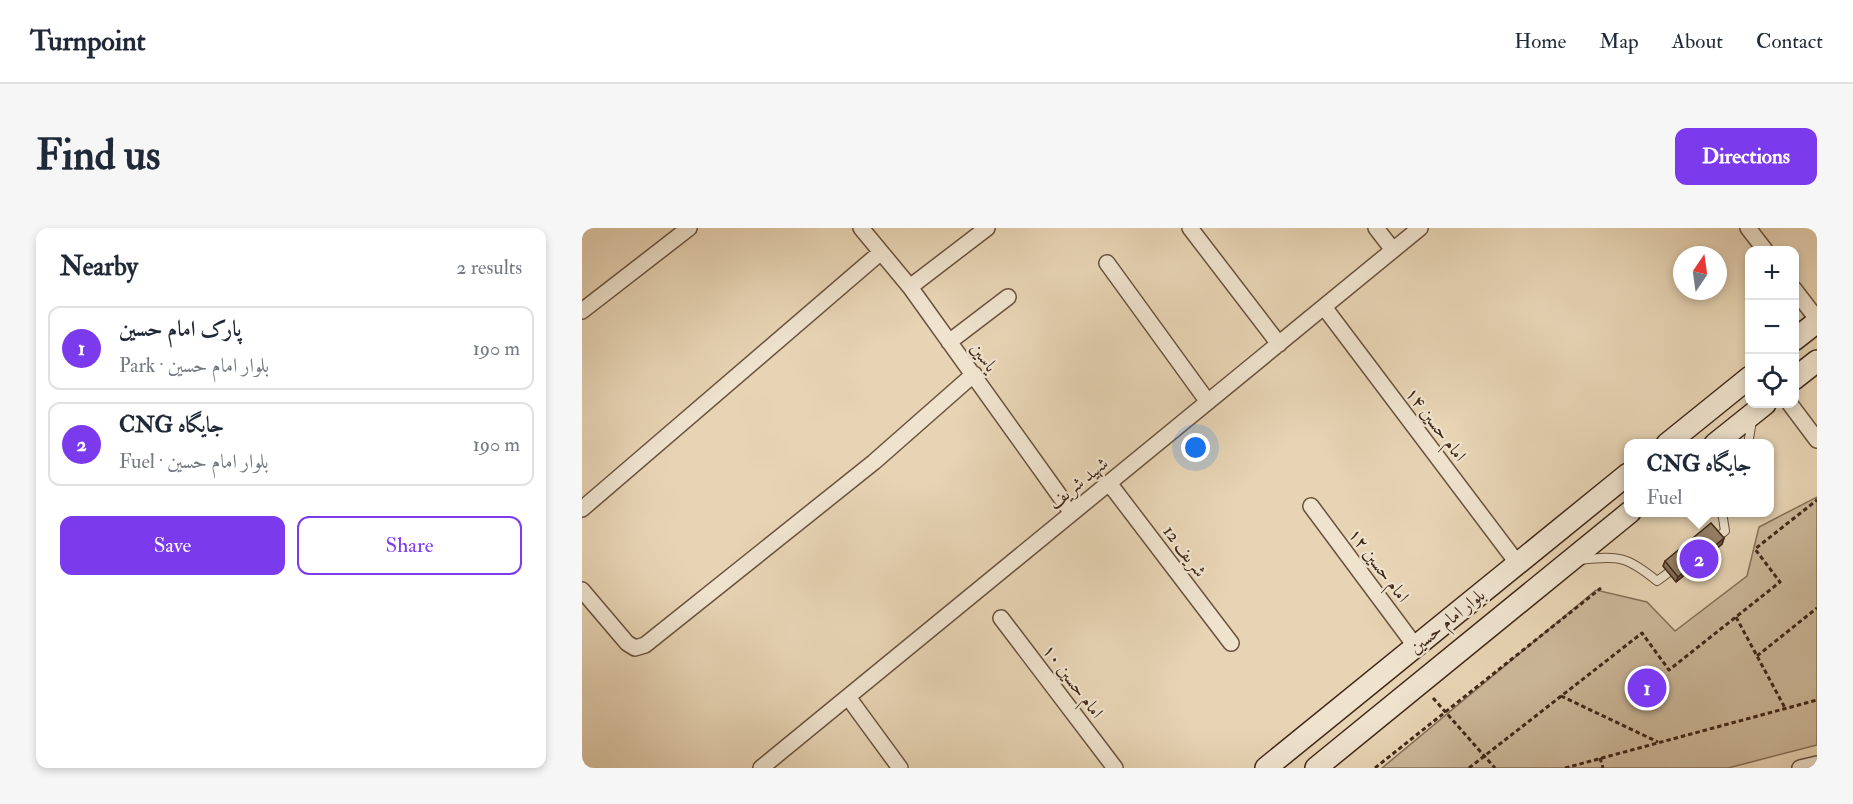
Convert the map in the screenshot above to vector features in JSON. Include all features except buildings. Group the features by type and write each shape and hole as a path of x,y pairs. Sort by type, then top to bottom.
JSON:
{"main road":[{"path":"1799,336 1817,320"},
{"path":"1799,376 1817,361"},
{"path":"1673,439 1745,379"},
{"path":"1721,439 1759,408"},
{"name":"بلوار امام حسین","path":"1266,768 1624,478"},
{"name":"بلوار امام حسین","path":"1316,768 1625,517"}],"street":[{"path":"582,311 688,228"},
{"name":"یاسین","path":"861,228 910,287 1072,513"},
{"path":"910,287 987,228"},
{"path":"1190,228 1279,344"},
{"path":"1376,228 1393,250"},
{"name":"شهید شریف","path":"761,768 1420,228"},
{"path":"1748,228 1762,246"},
{"path":"582,509 881,252"},
{"path":"1107,263 1208,402"},
{"path":"1799,296 1817,320"},
{"path":"949,342 1008,297"},
{"name":"امام حسین ۱۴","path":"1324,307 1518,564"},
{"path":"582,590 627,643 635,648 645,645 874,462 974,374"},
{"path":"1793,408 1817,440"},
{"name":"شریف 12","path":"1109,483 1231,643"},
{"name":"امام حسین ۱۲","path":"1311,506 1416,647"},
{"name":"امام حسین ۱۰","path":"1001,618 1115,768"},
{"path":"848,697 900,768"},
{"path":"1800,768 1817,764"}],"lane":[{"path":"1750,439 1759,408"},
{"path":"1702,548 1725,531 1723,517"},
{"path":"1571,561 1609,556 1634,563 1657,581 1685,561"}],"path":[{"path":"1469,768 1642,633 1670,670 1779,582 1755,549 1817,500"},
{"path":"1375,768 1600,588"},
{"path":"1757,656 1817,608"},
{"path":"1736,617 1785,708"},
{"path":"1420,684 1495,768"},
{"path":"1561,696 1660,742"},
{"path":"1565,768 1817,700"},
{"path":"1600,758 1603,768"}],"shaded area":[{"path":"1817,497 1817,745 1728,768 1382,768 1596,590 1647,602 1675,631 1747,576 1759,527"}],"place":[{"name":"CNG جایگاه","path":"1699,559"},
{"name":"پارک امام حسین","path":"1647,688"}]}
